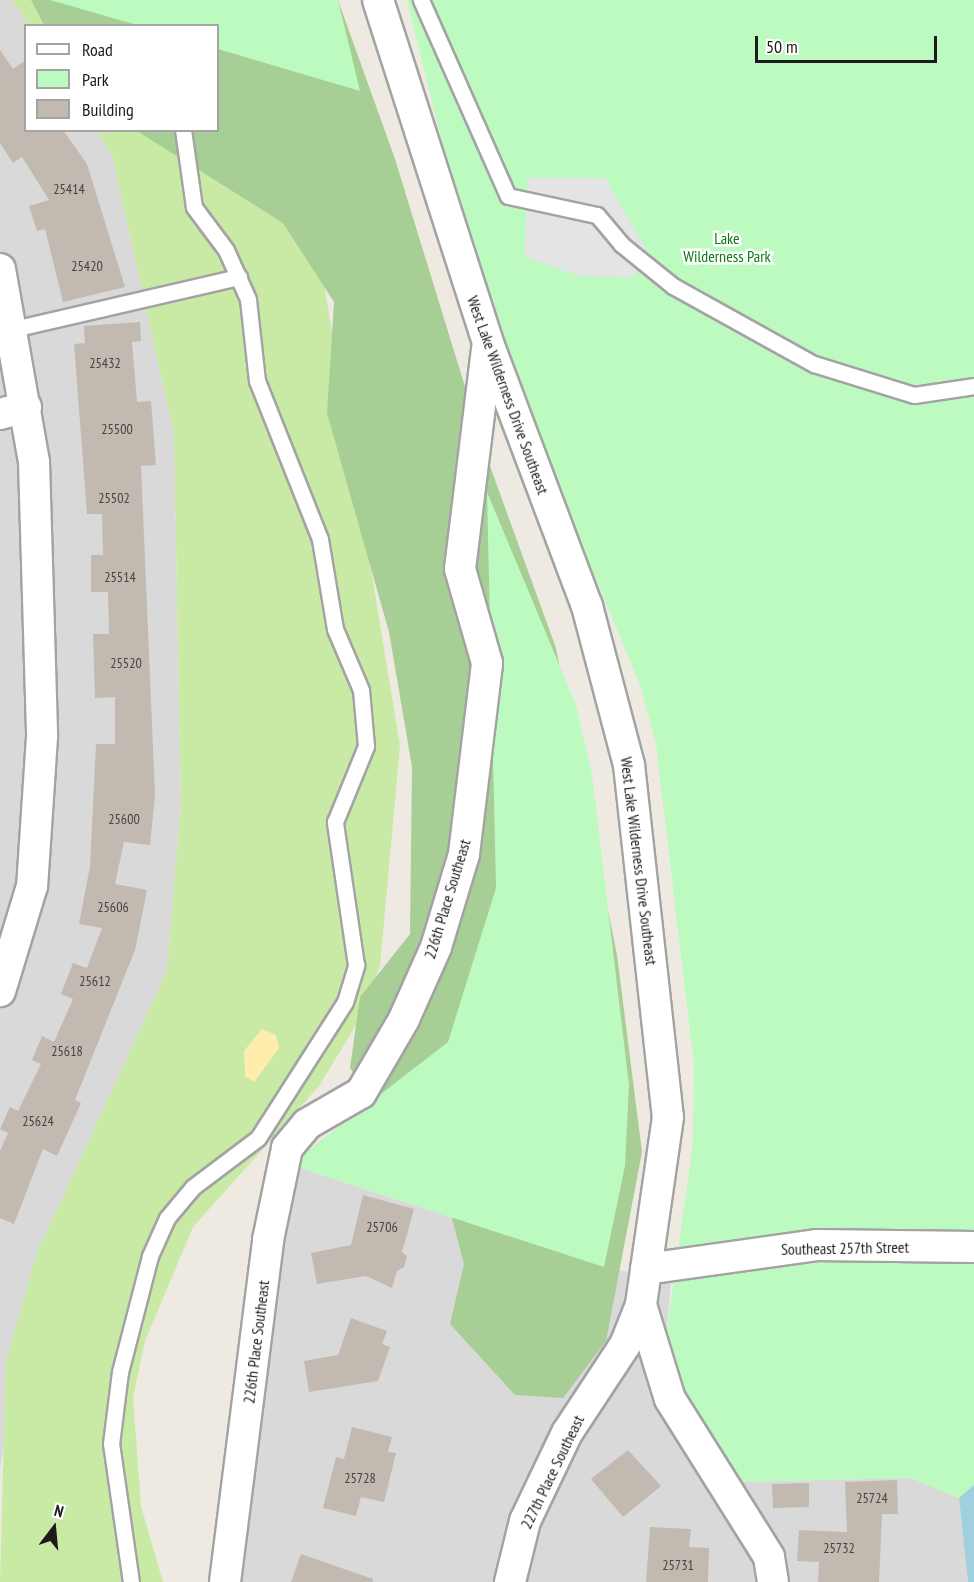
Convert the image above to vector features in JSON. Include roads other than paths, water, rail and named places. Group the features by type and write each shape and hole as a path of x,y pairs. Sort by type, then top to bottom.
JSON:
{"street":[{"name":"West Lake Wilderness Drive Southeast","path":"378,0 488,343 587,606 629,765 668,1118 641,1305 670,1399 769,1557 773,1582"},
{"path":"0,269 13,329 13,411 34,462 41,797 32,886 0,991"},
{"name":"226th Place Southeast","path":"225,1582 268,1240 286,1148 307,1124 361,1093 404,1019 436,947 464,854 487,663 460,569 488,343"},
{"name":"Southeast 257th Street","path":"646,1269 816,1245 974,1246"},
{"name":"227th Place Southeast","path":"510,1582 525,1521 567,1433 625,1344 641,1305"}],"lane":[{"path":"422,0 508,196 597,215 621,244 673,286 814,364 914,395 974,386"},
{"path":"131,1582 111,1444 120,1372 150,1256 167,1218 193,1187 267,1125 345,1002 356,964 335,822 366,746 367,720 361,690 335,629 320,539 257,381 248,299 226,250 194,207 183,132"},
{"path":"13,329 238,277"}],"water":[{"path":"974,1485 974,1582 968,1582 959,1498"}],"park label":[{"name":"Lake Wilderness Park","path":"727,247"}]}
